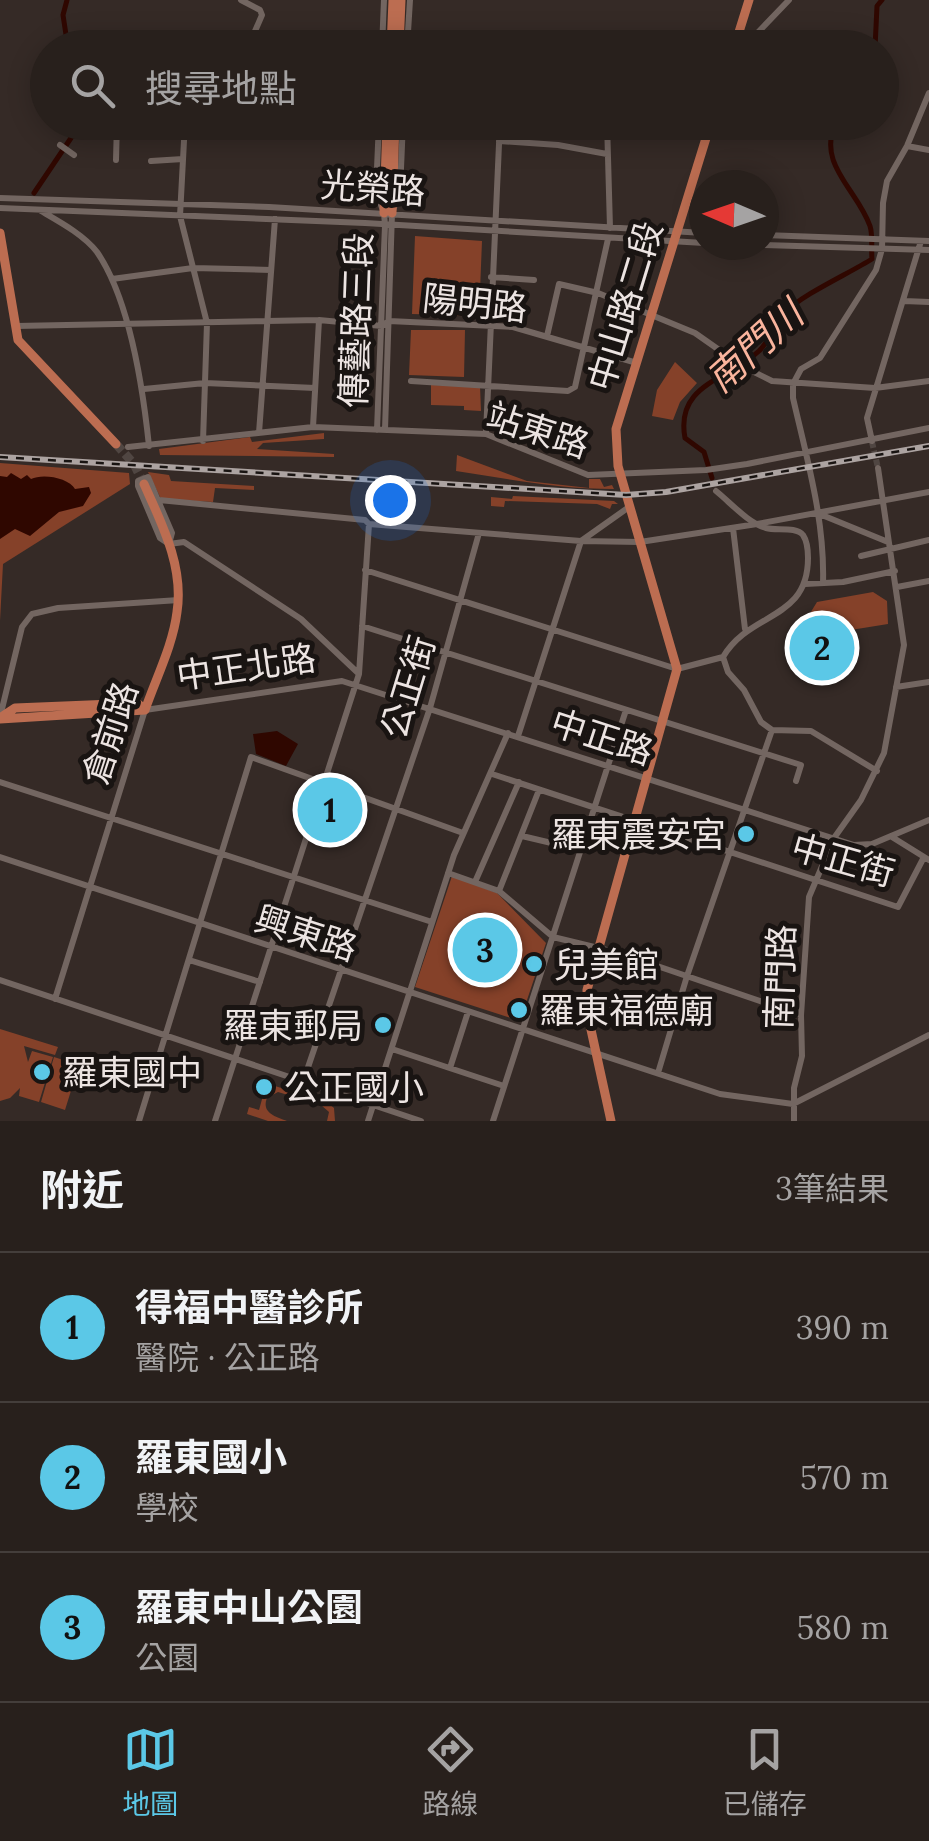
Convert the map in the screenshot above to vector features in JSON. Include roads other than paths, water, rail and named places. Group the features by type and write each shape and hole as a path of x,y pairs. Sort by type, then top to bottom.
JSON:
{"main road":[{"path":"391,30 393,0"},
{"path":"400,30 401,0"},
{"path":"740,30 749,0"},
{"path":"387,140 388,213"},
{"path":"388,213 394,140"},
{"name":"中山路二段","path":"677,670 620,474 616,429 706,140"},
{"path":"0,233 22,346 116,444"},
{"name":"倉前路","path":"143,481 169,544 178,600 174,629 145,710"},
{"path":"611,1121 587,998 677,670"},
{"name":"中正北路","path":"0,718 145,710"}],"street":[{"path":"383,30 384,0"},
{"path":"408,30 410,0"},
{"path":"760,30 789,0"},
{"path":"241,1 260,10 262,15 255,30"},
{"path":"822,583 824,558 793,384 801,369 820,358 834,340 876,270 887,181 929,94"},
{"path":"116,160 117,140"},
{"path":"185,140 180,216 207,323 203,440"},
{"path":"377,140 376,192 388,213"},
{"path":"388,213 400,191 402,140"},
{"path":"607,140 610,228"},
{"path":"486,434 499,141 558,144 607,154"},
{"path":"60,145 74,155"},
{"path":"907,146 929,150"},
{"path":"151,162 184,159"},
{"name":"光榮路","path":"0,198 388,213 610,228 689,239"},
{"name":"光榮路","path":"0,208 275,219 608,239 689,235"},
{"path":"40,210 95,249 112,279 144,389 149,446"},
{"name":"傳藝路三段","path":"381,430 388,213"},
{"path":"259,433 275,219"},
{"path":"779,237 882,245"},
{"path":"411,381 568,391 575,387 608,239"},
{"path":"779,244 925,246 875,388 867,418 872,440"},
{"path":"112,279 193,268 271,270"},
{"path":"491,277 534,280"},
{"path":"547,336 559,284 598,293 695,333 772,381 875,388 929,381"},
{"path":"904,301 929,302"},
{"path":"314,428 318,320"},
{"name":"陽明路","path":"16,326 318,320 490,324 585,346 637,363"},
{"path":"144,389 205,383 315,388"},
{"name":"站東路","path":"128,446 314,428 486,434 588,476 706,470 929,426"},
{"name":"南門路","path":"794,1121 802,1056 805,920 815,880 834,838 877,771 884,753 905,640 878,468"},
{"path":"143,481 159,500 172,533 169,544 184,542 302,619 358,674"},
{"path":"365,570 677,670 722,657 745,629 784,610 805,584 808,548 804,536 797,531 769,530 757,524 716,491"},
{"path":"159,500 365,520 369,524 582,542 640,542 929,492"},
{"path":"518,736 582,542 630,507"},
{"path":"817,513 890,546"},
{"path":"215,1121 358,674 369,524"},
{"path":"733,528 745,629"},
{"name":"公正街","path":"303,1082 430,708 479,533"},
{"path":"861,556 890,546 929,540"},
{"path":"805,584 894,571"},
{"path":"897,587 929,582"},
{"path":"0,718 22,627 32,614 58,608 178,600"},
{"path":"362,626 801,765 796,781"},
{"path":"722,657 760,722 772,730 812,731 877,771"},
{"name":"中正北路","path":"145,710 342,681 355,684"},
{"path":"896,687 929,682"},
{"name":"中正路","path":"355,684 862,846 929,820"},
{"name":"倉前路","path":"55,1000 145,710"},
{"path":"492,1121 626,710"},
{"path":"658,1073 687,976 772,730"},
{"path":"368,1121 448,874 508,733"},
{"path":"140,1121 250,757 464,832"},
{"name":"中正街","path":"492,774 898,907 926,859"},
{"path":"0,782 432,922"},
{"path":"475,882 519,782"},
{"path":"499,890 540,789"},
{"path":"522,836 581,850"},
{"path":"891,836 926,859"},
{"name":"興東路","path":"0,857 720,1094 794,1104"},
{"path":"448,874 499,890 553,938 599,947 801,1016"},
{"path":"189,960 260,982"},
{"path":"0,980 421,1121"},
{"path":"450,1068 468,1012"},
{"path":"794,1104 929,1035"},
{"path":"920,1039 929,1048"},
{"path":"392,1049 504,1086"}],"waterway":[{"path":"65,30 63,15 67,0"},
{"name":"南門川","path":"876,30 877,6 882,0"},
{"path":"34,193 70,140"},
{"name":"南門川","path":"712,478 704,452 685,438 684,420 696,394 759,351 793,305 872,259 870,226 835,164 831,140"}],"tunnel":[{"path":"872,442 878,468"},
{"path":"116,444 134,464 144,484"}],"railway":[{"path":"0,457 626,495 666,492 929,446"}],"place":[{"name":"羅東國小","path":"822,648"},
{"name":"得福中醫診所","path":"330,810"},
{"name":"羅東震安宮","path":"746,834"},
{"name":"羅東中山公園","path":"485,950"},
{"name":"兒美館","path":"534,964"},
{"name":"羅東福德廟","path":"519,1010"},
{"name":"羅東郵局","path":"383,1025"},
{"name":"羅東國中","path":"42,1072"},
{"name":"公正國小","path":"264,1087"}]}
